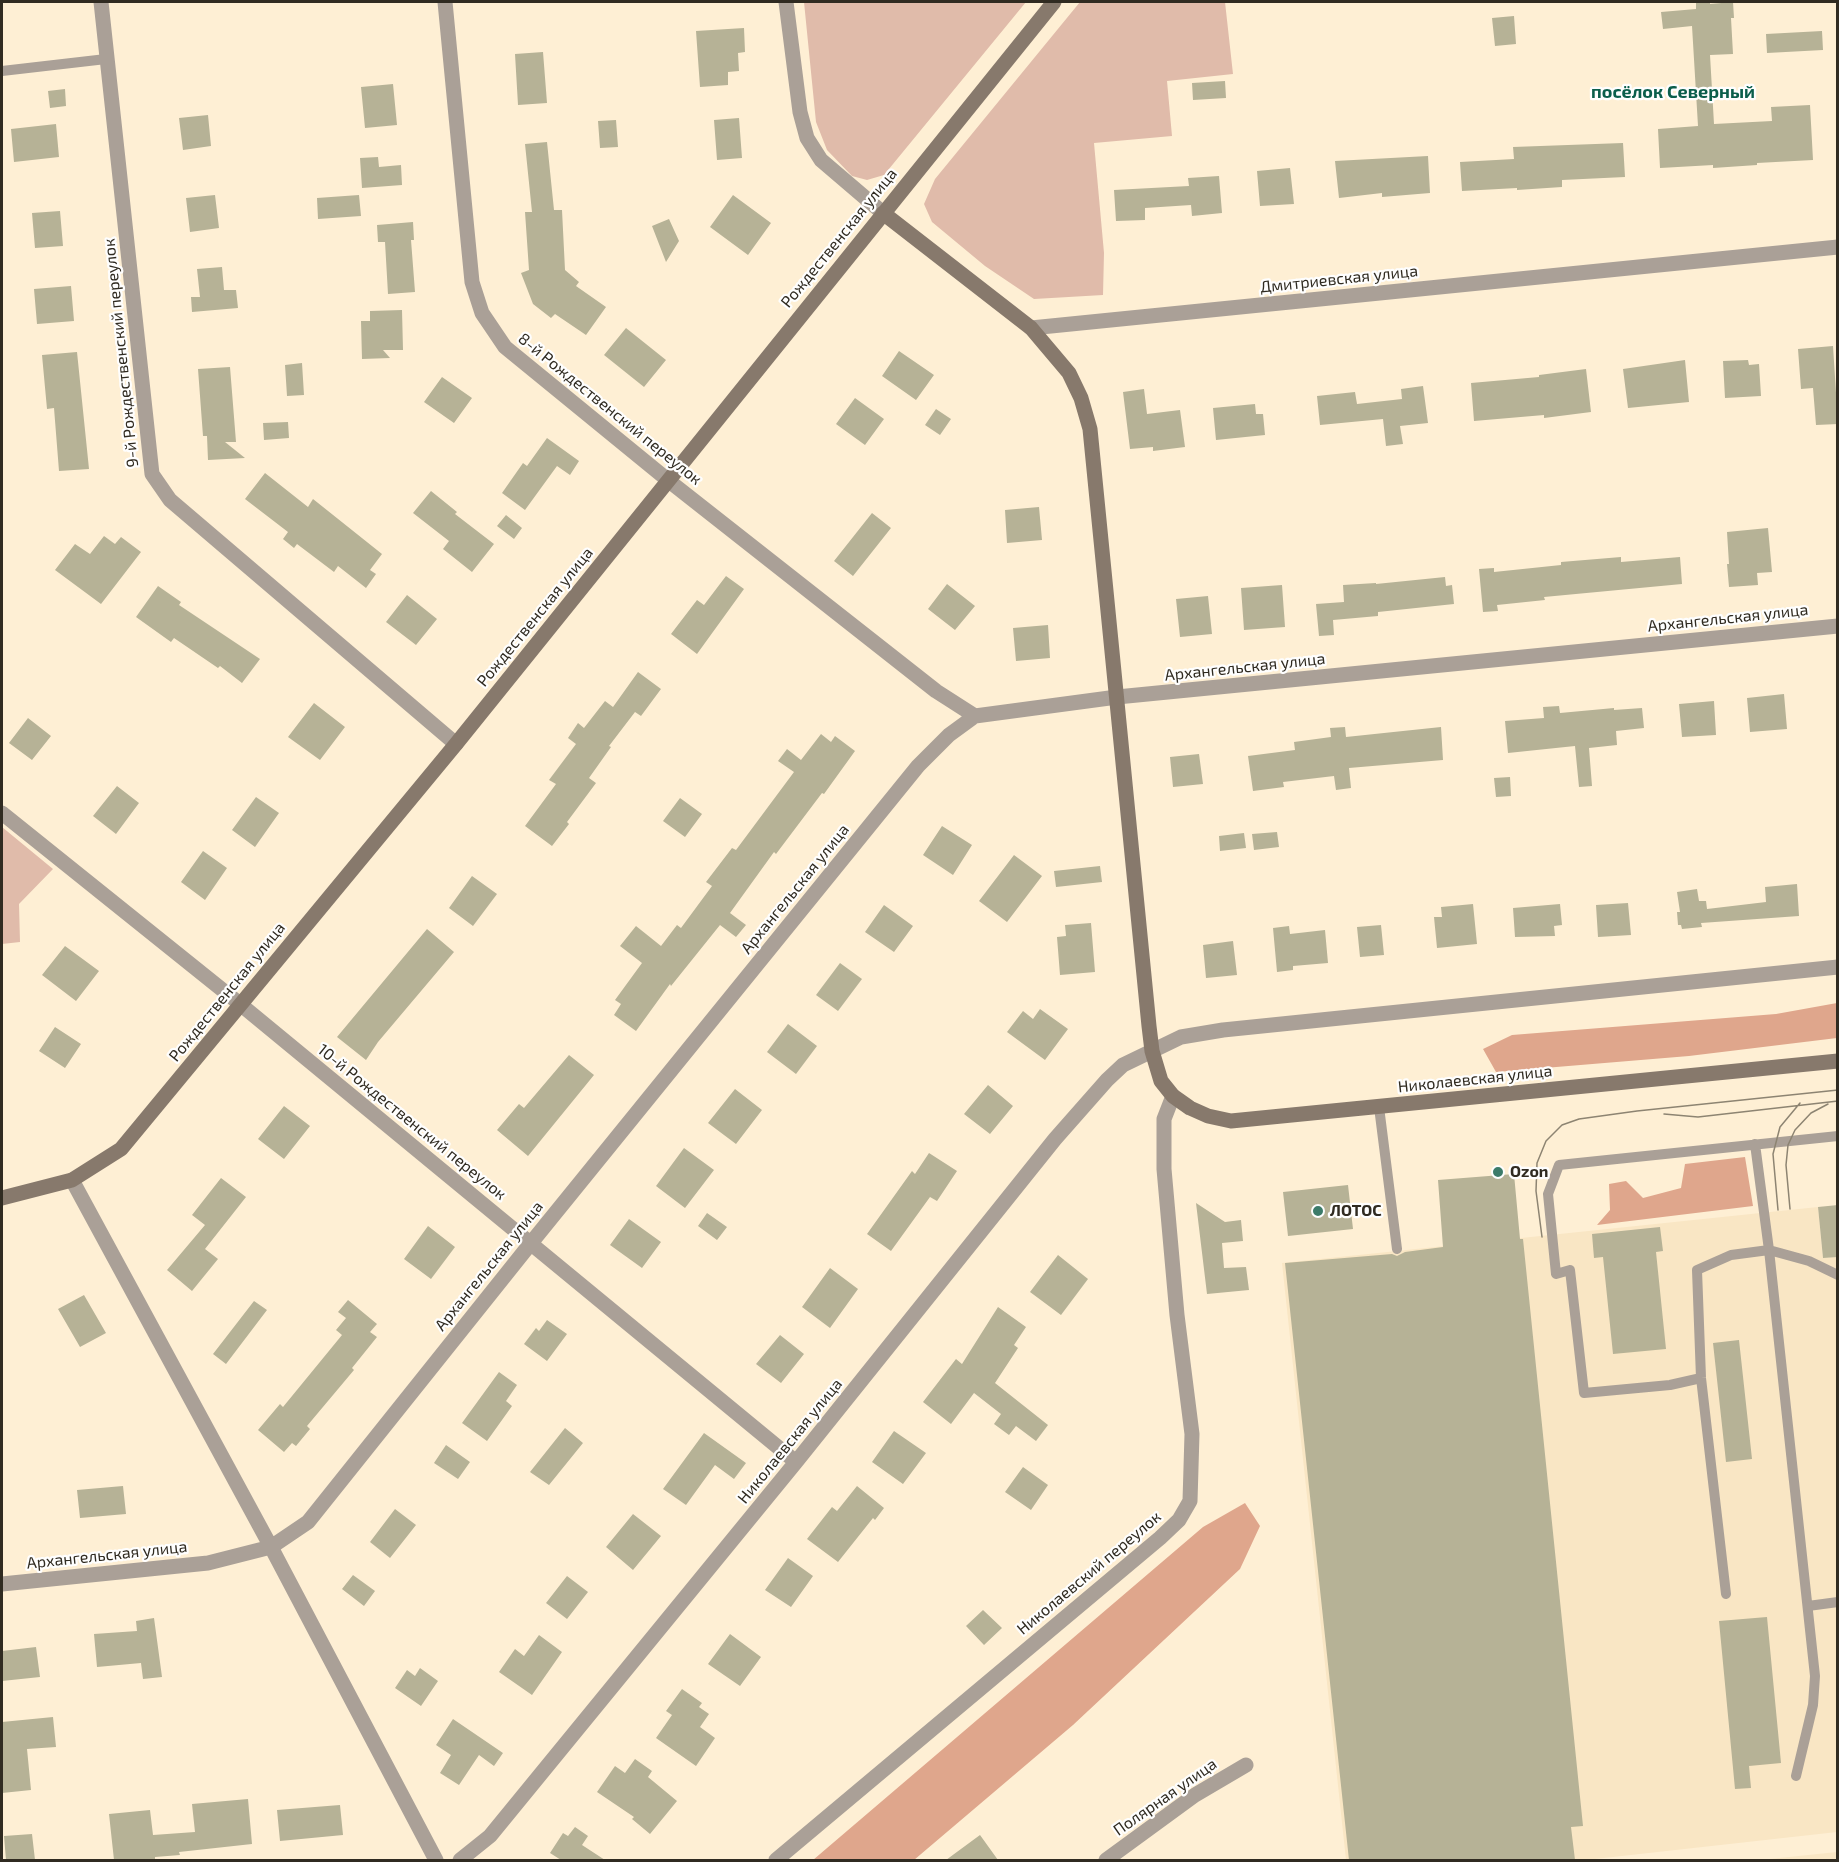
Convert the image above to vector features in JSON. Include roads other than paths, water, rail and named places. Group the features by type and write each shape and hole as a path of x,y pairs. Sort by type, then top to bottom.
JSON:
{"main road":[{"name":"Рождественская улица","path":"2,1198 72,1180 121,1149 456,744 1054,2"},
{"path":"882,213 1031,328 1070,373 1081,398 1090,429 1152,1051"},
{"name":"Николаевская улица","path":"1152,1051 1161,1081 1173,1096 1190,1108 1208,1116 1231,1121 1838,1061"}],"street":[{"name":"9-й Рождественский переулок","path":"101,2 152,474 170,500 456,744"},
{"name":"8-й Рождественский переулок","path":"445,2 472,282 482,313 505,347 669,481 936,691 975,716"},
{"path":"786,2 800,112 807,138 821,160 882,213"},
{"name":"Дмитриевская улица","path":"1031,328 1838,247"},
{"name":"Архангельская улица","path":"2,1584 208,1563 271,1547 308,1522 918,766 949,735 975,716 1117,698 1838,626"},
{"name":"10-й Рождественский переулок","path":"2,813 240,1004 796,1462"},
{"name":"Николаевская улица","path":"459,1860 490,1836 796,1462 1055,1139 1123,1065 1181,1037 1223,1030 1838,967"},
{"name":"Николаевский переулок","path":"776,1860 1160,1538 1179,1520 1190,1501 1192,1434 1164,1169 1164,1119 1173,1096"},
{"path":"72,1180 271,1547 436,1860"},
{"name":"Полярная улица","path":"1106,1860 1196,1795 1246,1765"}],"lane":[{"path":"2,71 106,59"},
{"path":"1379,1107 1397,1249"},
{"path":"1701,1378 1670,1385 1584,1393 1570,1270 1556,1274 1548,1194 1559,1165 1838,1136"},
{"path":"1755,1144 1769,1250 1815,1676 1813,1705 1796,1776"},
{"path":"1726,1594 1701,1378 1697,1270 1731,1255 1769,1250 1809,1261 1838,1275"},
{"path":"1808,1606 1838,1602"}],"tram line":[{"path":"1542,1237 1536,1191 1537,1163 1546,1141 1562,1125 1579,1119 1637,1111 1838,1090"},
{"path":"1664,1114 1698,1117 1838,1101"},
{"path":"1778,1210 1773,1154 1780,1127 1800,1103"},
{"path":"1790,1209 1786,1165 1788,1145 1795,1130 1811,1113 1828,1104"}],"place":[{"name":"Ozon","path":"1498,1172"},
{"name":"ЛОТОС","path":"1318,1211"}],"district":[{"name":"посёлок Северный","path":"1673,92"}]}
